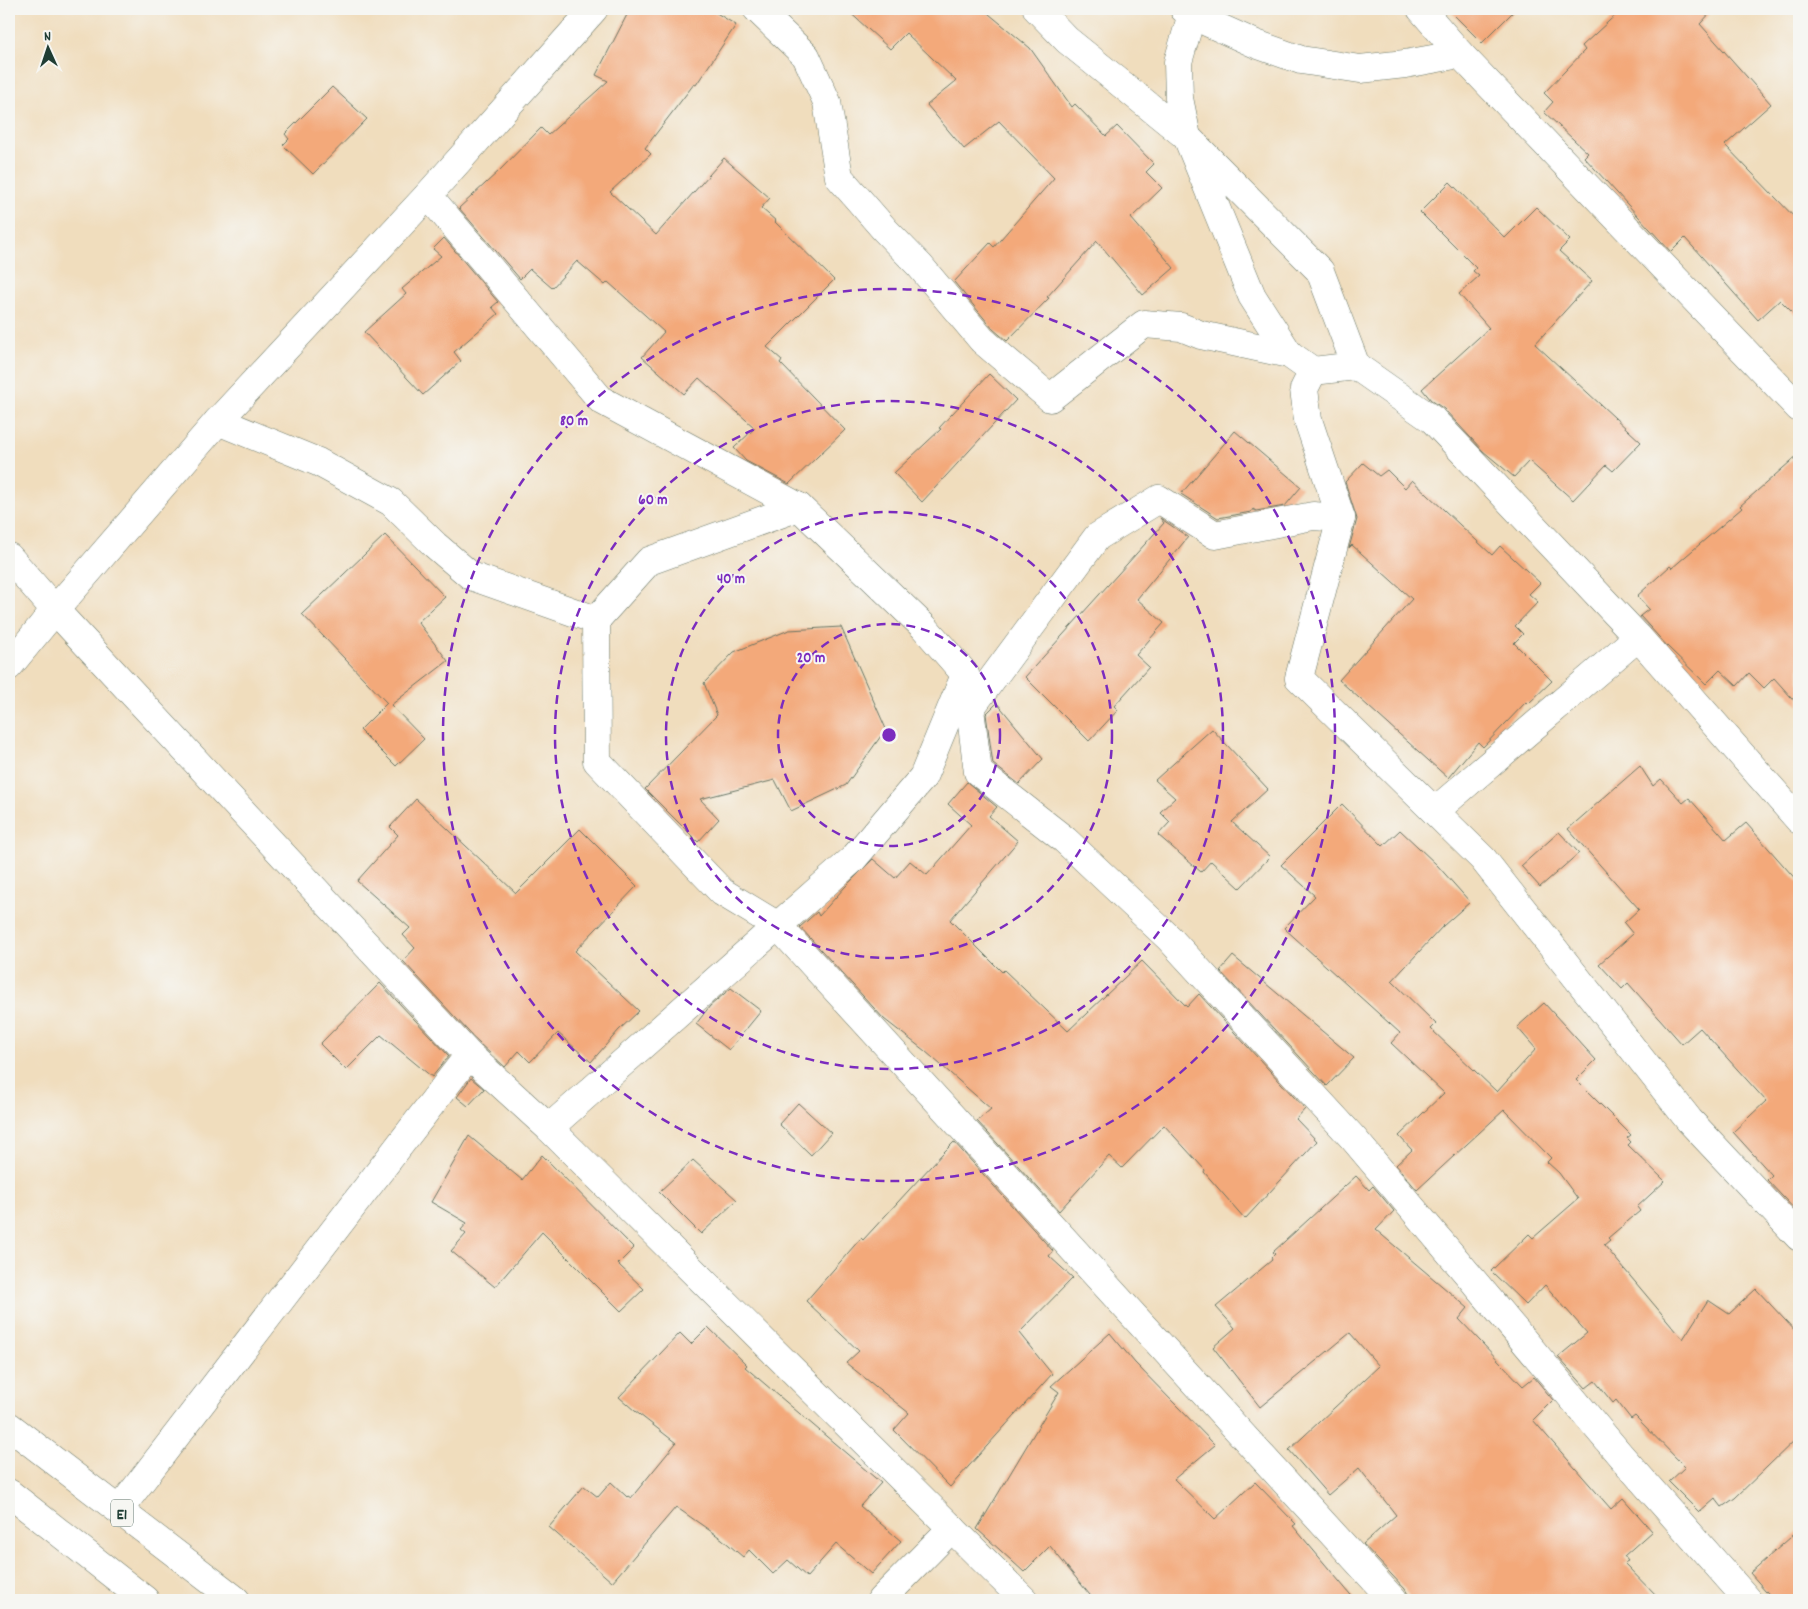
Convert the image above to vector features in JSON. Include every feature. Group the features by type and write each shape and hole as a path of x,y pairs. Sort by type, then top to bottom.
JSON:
{"main road":[{"path":"757,9 806,56 827,102 839,177 920,266 982,340 1050,398 1144,324 1180,327 1202,336 1289,354"},
{"path":"1037,9 1067,40 1187,137 1320,271 1356,366 1433,420 1638,637 1799,820"},
{"path":"1422,9 1460,54 1799,408"},
{"path":"9,666 218,421 428,194 589,11"},
{"path":"1356,366 1313,371 1289,354 1252,296 1187,137 1178,98 1178,62 1188,11 1209,23 1248,40 1301,60 1360,68 1405,64 1460,54"},
{"path":"428,194 601,400 799,506 924,626 965,674 978,772 1065,840 1169,938 1353,1138 1621,1456 1748,1600"},
{"path":"1313,371 1304,389 1308,420 1342,518 1299,678 1483,859 1689,1120 1799,1237"},
{"path":"218,421 318,462 391,502 435,545 471,576 596,620"},
{"path":"970,709 1097,537 1158,499 1215,535 1313,516 1342,518"},
{"path":"799,506 649,561 596,620 597,761 722,892 778,926 1393,1600"},
{"path":"9,557 55,610 469,1055 549,1128 1024,1600"},
{"path":"1435,812 1638,637"},
{"path":"549,1128 853,859 923,777 965,674"},
{"path":"118,1510 469,1055"},
{"name":"E1","path":"9,1426 236,1600"},
{"path":"9,1493 145,1600"},
{"path":"881,1600 952,1528"}],"building":[{"path":"630,9 710,9 736,25 696,85 694,84 645,148 651,154 610,192 656,235 724,158 770,198 761,208 834,280 767,347 782,360 780,363 845,430 789,484 746,461 734,448 755,428 699,378 684,394 642,357 664,332 608,282 605,285 577,261 552,288 530,269 520,279 459,208 541,128 548,135 608,81 596,75"},
{"path":"846,9 983,9 1030,48 1072,107 1075,104 1106,136 1117,126 1154,164 1146,172 1162,188 1131,218 1174,268 1143,295 1097,241 1047,297 1049,298 1007,341 993,329 954,282 990,243 994,247 1054,178 999,121 964,149 927,105 956,81 906,33 890,49"},
{"path":"1448,9 1516,9 1482,43"},
{"path":"1622,9 1714,9 1700,24 1771,104 1725,145 1799,222 1799,319 1780,300 1758,320 1685,238 1671,252 1584,157 1588,153 1544,112 1553,102 1544,93 1585,50 1582,46"},
{"path":"332,87 367,119 313,174 283,145 289,139 285,134"},
{"path":"1450,182 1505,238 1536,207 1570,240 1559,251 1592,281 1535,344 1641,442 1613,471 1606,465 1573,500 1529,461 1514,477 1483,451 1444,409 1431,400 1422,389 1489,328 1459,294 1479,276 1473,271 1476,268 1420,212"},
{"path":"444,238 498,302 492,307 498,314 454,352 461,361 423,395 364,332 406,294 402,289 441,256 433,249"},
{"path":"989,374 1016,400 922,502 894,473 941,429 939,428"},
{"path":"1235,431 1301,487 1285,506 1256,511 1253,509 1251,512 1218,518 1181,494"},
{"path":"1799,454 1799,706 1774,678 1764,688 1749,673 1737,686 1720,670 1706,684 1667,646 1640,616 1649,609 1637,596 1670,566 1672,568 1742,508 1740,506"},
{"path":"1363,463 1379,476 1387,470 1405,488 1412,480 1492,555 1500,546 1540,583 1529,594 1538,602 1515,626 1523,634 1514,643 1552,681 1528,704 1526,702 1483,747 1478,742 1448,778 1339,680 1412,599 1352,545 1349,548 1357,519 1345,482"},
{"path":"1160,518 1188,537 1137,599 1164,623 1136,655 1149,667 1114,706 1118,710 1089,741 1025,677 1164,523"},
{"path":"385,535 445,597 418,622 448,661 391,705 424,739 396,766 360,730 387,703 302,614"},
{"path":"841,627 886,729 846,785 791,811 775,780 700,799 719,819 698,842 645,789 717,715 704,683 734,652 789,630"},
{"path":"997,703 1043,759 1019,784 993,764 986,714"},
{"path":"1212,729 1268,789 1232,822 1270,857 1240,888 1211,861 1201,872 1158,835 1170,822 1160,812 1175,798 1155,780"},
{"path":"1640,766 1653,786 1661,779 1683,803 1689,798 1726,840 1746,823 1799,883 1799,1214 1767,1180 1772,1175 1733,1132 1766,1101 1700,1028 1682,1044 1628,983 1622,989 1599,964 1633,934 1624,923 1639,909 1568,829"},
{"path":"967,782 997,807 989,816 1018,841 950,920 1002,972 1004,970 1068,1031 1142,961 1187,1007 1199,994 1305,1109 1296,1119 1317,1141 1245,1219 1204,1172 1205,1170 1164,1125 1122,1168 1109,1156 1059,1211 977,1121 991,1109 925,1051 884,1019 800,927 817,912 819,916 873,859 895,878 910,861 927,875 971,825 948,804"},
{"path":"416,799 516,893 580,829 637,886 575,951 639,1011 619,1030 591,1062 558,1033 530,1062 519,1051 505,1067 480,1044 403,961 415,948 403,935 410,928 357,881 398,835 390,827"},
{"path":"1342,804 1383,846 1400,830 1437,865 1470,902 1443,926 1392,981 1436,1024 1431,1029 1497,1092 1536,1049 1517,1027 1544,1003 1596,1060 1576,1080 1631,1135 1627,1138 1631,1142 1628,1145 1665,1181 1637,1207 1640,1211 1608,1238 1610,1240 1604,1245 1683,1339 1708,1300 1729,1314 1756,1289 1799,1335 1799,1436 1735,1498 1722,1507 1715,1498 1699,1512 1669,1482 1685,1467 1635,1416 1631,1419 1616,1400 1613,1403 1595,1381 1586,1388 1558,1357 1587,1333 1545,1285 1526,1305 1491,1271 1529,1234 1533,1238 1578,1199 1559,1173 1547,1162 1551,1158 1504,1110 1417,1190 1396,1165 1412,1150 1399,1136 1444,1093 1391,1043 1400,1033 1284,928 1315,896 1281,865"},
{"path":"1559,832 1579,853 1540,887 1521,866"},
{"path":"1233,956 1354,1058 1327,1086 1220,971"},
{"path":"380,983 449,1056 432,1077 381,1035 346,1070 320,1044"},
{"path":"731,988 761,1011 729,1050 696,1024 710,1006"},
{"path":"471,1078 484,1089 468,1106 457,1097"},
{"path":"798,1103 831,1133 811,1155 779,1124"},
{"path":"469,1136 522,1180 542,1155 634,1248 618,1264 644,1289 621,1311 542,1232 495,1287 451,1251 466,1234 461,1230 467,1223 431,1202"},
{"path":"954,1142 1053,1251 1049,1256 1073,1278 1019,1333 1052,1374 950,1487 894,1430 909,1413 846,1363 859,1351 806,1301 861,1238 863,1240"},
{"path":"693,1160 737,1200 701,1234 659,1192"},
{"path":"1356,1176 1369,1190 1373,1186 1394,1211 1376,1230 1468,1308 1459,1319 1523,1386 1534,1377 1553,1400 1533,1420 1611,1509 1623,1498 1652,1531 1624,1556 1628,1561 1624,1563 1660,1600 1411,1600 1405,1589 1363,1544 1396,1515 1359,1468 1328,1495 1289,1450 1379,1366 1350,1333 1260,1407 1213,1347 1235,1328 1216,1307 1272,1260 1271,1258 1275,1254 1273,1252"},
{"path":"708,1327 747,1365 745,1367 881,1483 860,1506 901,1541 871,1574 836,1544 807,1577 788,1560 773,1574 749,1550 743,1557 722,1539 676,1507 612,1582 549,1527 584,1486 598,1497 611,1482 627,1497 631,1498 676,1443 619,1397 680,1333 691,1344"},
{"path":"1110,1333 1135,1363 1215,1445 1174,1479 1215,1519 1255,1482 1296,1524 1293,1526 1355,1600 1094,1600 1050,1546 1024,1572 977,1529 1059,1392 1051,1386"},
{"path":"1799,1530 1799,1592 1790,1600 1774,1600 1750,1573"}]}
